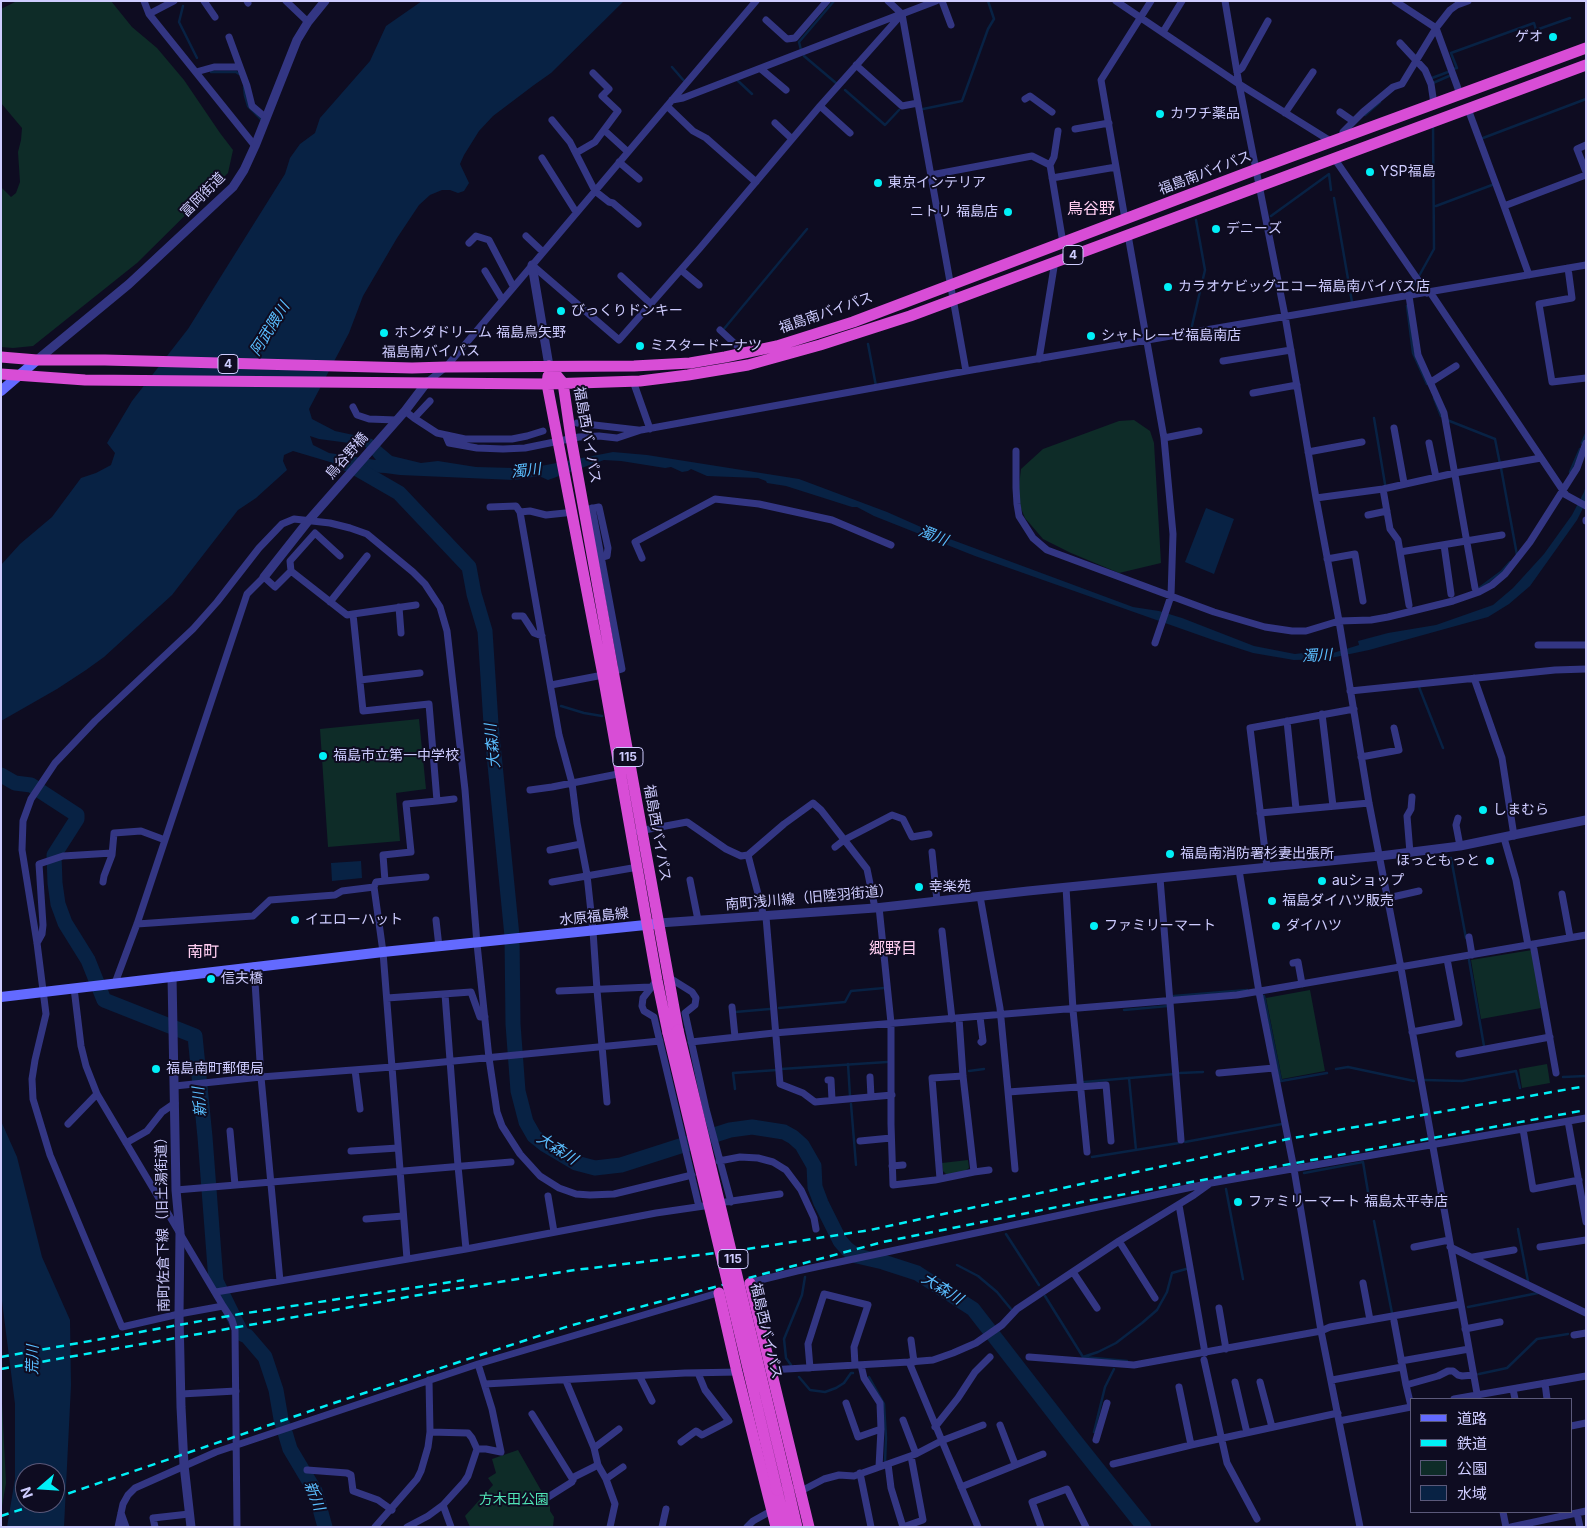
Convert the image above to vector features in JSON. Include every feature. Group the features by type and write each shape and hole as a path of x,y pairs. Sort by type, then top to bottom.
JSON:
{"highway":[{"name":"福島南バイパス","path":"1,357 37,360 372,368 634,366 710,360 777,346 835,328 1257,169 1586,48"},
{"name":"福島南バイパス","path":"1,374 84,380 547,384 633,381 708,372 776,358 901,319 1586,65"},
{"name":"福島西バイパス","path":"549,366 563,383 608,674 653,924 654,983 669,1034 782,1489 797,1527"},
{"name":"福島西バイパス","path":"549,366 547,384 558,443 608,674"},
{"name":"福島西バイパス","path":"637,831 638,867 668,977 669,1034"},
{"path":"747,1283 809,1527"},
{"path":"721,1292 776,1527"},
{"name":"福島西バイパス","path":"782,1489 786,1527"}],"main road":[{"path":"1,391 37,360"},
{"name":"水原福島線","path":"44,991 254,966 653,924"},
{"path":"1,996 44,991"}],"street":[{"path":"144,1 150,14 255,146"},
{"path":"150,14 174,1"},
{"path":"204,1 216,17"},
{"path":"286,1 308,22"},
{"name":"富岡街道","path":"37,360 129,284 233,187 244,170 255,146 297,40 308,22 325,1"},
{"path":"427,382 446,367 756,1"},
{"path":"766,20 787,39 795,38 828,1"},
{"path":"888,1 902,14 966,371"},
{"path":"672,100 683,98 761,69 936,1"},
{"path":"942,1 951,25"},
{"path":"1116,1 1285,113 1337,140 1354,122 1361,111 1393,88 1402,84 1436,28 1450,10 1468,1"},
{"path":"1125,219 1101,80 1151,1"},
{"path":"1163,32 1182,1"},
{"path":"1225,1 1239,84 1286,316 1316,498 1342,634 1369,803 1401,968 1478,1397 1586,1376"},
{"path":"1394,1 1436,28 1460,94"},
{"path":"532,265 619,340 820,106 902,14"},
{"path":"1237,72 1242,68 1268,21"},
{"path":"229,37 247,86 252,106 266,118"},
{"path":"1400,43 1417,60 1428,76 1434,104"},
{"path":"856,65 902,106 918,102"},
{"path":"196,72 214,68 240,67"},
{"path":"761,69 786,90"},
{"path":"1285,113 1313,72"},
{"path":"576,153 595,142 618,111 602,96 609,89 592,73"},
{"path":"1025,99 1030,96 1052,112"},
{"path":"667,106 756,182"},
{"path":"820,106 850,133"},
{"path":"1468,109 1529,275"},
{"path":"1340,112 1354,122"},
{"path":"552,120 570,142 594,190 638,224"},
{"path":"775,123 792,139"},
{"path":"1075,129 1108,123"},
{"path":"604,130 628,152"},
{"path":"1058,131 1054,158 1050,165 1063,243"},
{"path":"1504,206 1586,174 1577,149 1586,145"},
{"path":"931,175 1032,156 1050,165"},
{"path":"542,158 576,212"},
{"path":"1334,158 1429,293 1564,492 1586,506"},
{"path":"619,162 639,179"},
{"path":"1052,178 1116,167"},
{"path":"1128,234 1164,438 1173,534 1171,596 1155,643"},
{"path":"469,243 476,236 489,240 513,286"},
{"path":"526,236 543,252"},
{"path":"1039,359 1055,262"},
{"path":"532,265 549,366"},
{"path":"446,436 449,442 477,448 503,449 525,448 599,436 617,438 650,428 966,371 1586,265"},
{"path":"1568,268 1572,298 1539,304 1552,382 1586,378"},
{"path":"681,270 699,285"},
{"path":"485,271 502,299"},
{"path":"621,276 650,303"},
{"path":"1409,296 1418,355 1444,413 1475,588"},
{"path":"720,330 745,353"},
{"path":"1224,361 1291,350"},
{"path":"1431,382 1456,366"},
{"path":"633,381 650,428"},
{"name":"鳥谷野橋","path":"264,576 309,520 427,382"},
{"path":"1253,393 1297,385"},
{"path":"414,418 430,401"},
{"path":"353,407 357,415 369,420 396,420"},
{"path":"404,411 437,433 465,439 512,439 543,431"},
{"path":"577,423 640,430"},
{"path":"1394,428 1404,483"},
{"path":"1164,438 1199,431"},
{"path":"1308,452 1362,442"},
{"path":"1429,443 1436,478"},
{"path":"1016,451 1016,504 1024,525 1040,544 1048,550 1214,612 1265,627 1306,631 1339,621 1371,620 1446,603 1492,585 1515,562 1564,492 1577,468 1586,443"},
{"path":"1316,498 1383,488 1541,458"},
{"path":"1383,488 1390,529 1398,540 1409,604"},
{"path":"642,558 635,542 715,499 759,504 832,520 891,545"},
{"path":"490,507 516,506 520,512 560,735 572,784 587,874 594,931 607,1102"},
{"path":"551,685 622,670 590,509"},
{"path":"1368,514 1386,511"},
{"path":"520,512 546,515 565,513"},
{"path":"223,1306 122,1327 50,1155 33,1100 32,1079 46,1014 22,850 23,822 31,799 55,763 95,721 193,629 217,602 259,548 282,524 294,519 350,528 367,534 425,584 440,607 447,631 465,790 485,1016 492,1058 496,1112 502,1126 520,1154 540,1176 559,1188 576,1194 614,1194 691,1172"},
{"path":"340,556 315,533 290,561 292,571 346,615 416,605"},
{"path":"1400,552 1502,535"},
{"path":"1444,546 1451,594"},
{"path":"1328,559 1355,554 1363,600"},
{"path":"330,602 367,556"},
{"path":"115,983 137,924 247,594 264,576 275,586 292,571"},
{"path":"399,608 401,633"},
{"path":"353,614 363,711 428,704 437,801"},
{"path":"515,616 523,616 534,633 542,636"},
{"path":"1538,645 1586,645"},
{"path":"1350,692 1555,670 1586,669"},
{"path":"360,680 420,673"},
{"path":"1474,678 1502,758 1514,836"},
{"path":"1266,867 1250,728 1354,709"},
{"path":"1322,714 1333,806"},
{"path":"1287,721 1296,809"},
{"path":"1362,757 1399,750 1394,728"},
{"path":"530,790 625,773"},
{"path":"1410,853 1407,816 1411,809 1412,797"},
{"path":"385,881 383,855 411,852 406,804 454,799"},
{"path":"637,831 687,822 726,849 741,856 748,855 784,824 813,803 821,810 867,869 877,908 891,1023 893,1185 989,1170"},
{"path":"1260,813 1369,803"},
{"path":"835,847 844,840 892,815 903,819 912,837 929,834"},
{"path":"1458,818 1456,825 1460,846"},
{"name":"南町浅川線（旧陸羽街道）","path":"653,924 877,908 1410,853 1504,838 1586,820"},
{"path":"103,882 112,853 114,833 141,831 165,840"},
{"path":"1504,838 1516,880 1556,1073"},
{"path":"550,850 581,844"},
{"path":"932,852 937,901"},
{"path":"37,943 42,934 43,925 39,864 63,856 112,853"},
{"path":"748,855 765,917 780,1084 803,1093 815,1102 892,1095"},
{"path":"552,882 587,874 638,867"},
{"path":"1239,870 1259,992 1294,1169 1321,1331 1360,1527"},
{"path":"407,1259 383,952 374,887 376,882 426,877"},
{"path":"1160,878 1181,1140"},
{"path":"690,880 698,920"},
{"path":"137,924 253,916 270,900 336,895 342,891 374,887"},
{"path":"1066,887 1073,1010 1087,1152"},
{"path":"1388,898 1419,892"},
{"path":"1562,894 1570,937"},
{"path":"980,896 1001,1016 1015,1169"},
{"path":"436,920 439,947"},
{"path":"942,931 963,1076 974,1172"},
{"path":"690,1042 891,1023 1073,1010 1259,992 1586,934"},
{"path":"1469,937 1472,955"},
{"path":"1412,1032 1459,1023 1448,959"},
{"path":"1292,962 1298,962 1302,984"},
{"path":"254,966 280,1281"},
{"name":"南町佐倉下線（旧土湯街道）","path":"172,976 176,1190 180,1233 179,1314 181,1394 184,1465 191,1527"},
{"path":"668,977 692,992 696,998 695,1005 685,1013 690,1042 720,1161 728,1202 780,1194"},
{"path":"559,991 597,990 654,983"},
{"path":"216,1292 466,1249 656,1212 702,1206 691,1172 679,1123 669,1034 654,1018 644,1011 642,1006 643,998 654,983"},
{"path":"74,988 86,1066 97,1094 232,1320 235,1330 237,1527"},
{"path":"387,998 471,992 480,1017 485,1016"},
{"path":"445,994 449,1062 466,1249"},
{"path":"732,1008 735,1037"},
{"path":"980,1017 983,1041 981,1042"},
{"path":"175,1086 602,1047 669,1034"},
{"path":"1459,1054 1550,1037"},
{"path":"1219,1073 1274,1068"},
{"path":"355,1070 360,1109"},
{"path":"940,1179 932,1078 963,1076"},
{"path":"870,1078 871,1097"},
{"path":"828,1080 831,1080 832,1100"},
{"path":"1008,1092 1106,1085 1111,1141"},
{"path":"68,1124 97,1094"},
{"path":"126,1143 147,1131 162,1112 175,1104"},
{"path":"747,1283 1210,1183 1586,1118"},
{"path":"1568,1121 1586,1222"},
{"path":"1523,1129 1533,1189 1579,1180"},
{"path":"230,1131 235,1184"},
{"path":"860,1142 891,1138"},
{"path":"351,1151 398,1148"},
{"path":"720,1161 740,1157 758,1158 773,1162 786,1170 801,1190 814,1218 816,1229"},
{"path":"176,1190 511,1162"},
{"path":"892,1166 903,1165"},
{"path":"769,1370 912,1362 933,1360 953,1353 976,1343 1002,1325 1017,1310 1119,1241 1179,1205 1210,1183"},
{"path":"548,1196 554,1232"},
{"path":"1179,1205 1204,1356 1227,1463 1257,1519"},
{"path":"366,1219 403,1216"},
{"path":"1540,1248 1586,1240"},
{"path":"1119,1241 1155,1298"},
{"path":"1414,1247 1450,1243 1472,1258 1586,1313"},
{"path":"1472,1258 1514,1250"},
{"path":"1073,1272 1097,1308"},
{"path":"1363,1283 1370,1320"},
{"path":"118,1527 123,1504 135,1488 184,1465 235,1445 478,1364 721,1292"},
{"path":"810,1368 808,1344 824,1294 868,1305 854,1347 858,1365 864,1378 880,1403 879,1467"},
{"path":"1029,1357 1134,1365 1204,1356 1226,1349 1321,1331 1330,1327 1461,1304"},
{"path":"1219,1308 1226,1349"},
{"path":"1394,1321 1410,1402"},
{"path":"1465,1329 1500,1322"},
{"path":"1574,1335 1586,1333"},
{"path":"911,1340 912,1362 935,1427 978,1527"},
{"path":"1332,1380 1469,1349"},
{"path":"935,1427 958,1398 975,1372 990,1357"},
{"path":"477,1449 501,1452 478,1364"},
{"path":"1406,1385 1438,1376 1448,1371 1462,1376 1474,1375"},
{"path":"484,1384 741,1372"},
{"path":"681,1442 696,1431 702,1435 729,1421 705,1390 698,1373"},
{"path":"640,1377 652,1401"},
{"path":"375,1527 392,1510 417,1479 428,1447 430,1432 429,1380"},
{"path":"566,1381 615,1504 610,1527"},
{"path":"1235,1382 1246,1432"},
{"path":"1260,1382 1272,1427"},
{"path":"1545,1383 1547,1398"},
{"path":"1179,1387 1191,1445"},
{"path":"1513,1389 1515,1398"},
{"path":"181,1394 236,1391"},
{"path":"846,1403 858,1437 881,1429"},
{"path":"1096,1440 1106,1403"},
{"path":"1339,1421 1410,1406"},
{"path":"1113,1464 1246,1432 1338,1413"},
{"path":"532,1414 573,1480"},
{"path":"888,1464 891,1488 903,1527 923,1520 914,1455 903,1420"},
{"path":"1572,1426 1586,1423"},
{"path":"801,1491 824,1479 840,1475 854,1476 914,1455 941,1441 983,1425"},
{"path":"1000,1425 1015,1464"},
{"path":"594,1448 619,1429"},
{"path":"407,1527 428,1516 443,1505 468,1476 477,1449 468,1433 430,1432"},
{"path":"961,1487 1043,1454"},
{"path":"545,1499 573,1480 574,1477 598,1465"},
{"path":"606,1479 623,1467"},
{"path":"307,1470 347,1473 351,1475 353,1491 378,1500 392,1510"},
{"path":"860,1473 871,1527"},
{"path":"1041,1527 1032,1502 1067,1489 1086,1527"},
{"path":"443,1505 451,1527"},
{"path":"662,1527 666,1509"},
{"path":"747,1527 753,1521 771,1511"},
{"path":"1511,1527 1586,1511"},
{"path":"121,1512 126,1527"},
{"path":"1503,1513 1506,1527"},
{"path":"1577,1513 1580,1527"},
{"path":"155,1527 153,1518 189,1514"}],"green space":[{"path":"17,1 111,1 132,27 157,48 184,80 233,150 228,173 137,263 33,346 13,348 1,347 1,187 11,197 16,193 20,182 18,152 22,128 1,103 1,9"},
{"path":"1134,420 1150,431 1154,443 1161,563 1119,573 1043,539 1025,518 1018,494 1021,469 1043,449 1119,421"},
{"path":"419,719 426,789 396,793 400,841 328,847 320,729"},
{"path":"1532,950 1541,1008 1481,1019 1471,960"},
{"path":"1310,990 1325,1071 1282,1079 1266,998"},
{"path":"1547,1064 1550,1083 1522,1088 1519,1069"},
{"path":"968,1160 969,1168 965,1171 947,1175 943,1171 942,1163"},
{"path":"1,1383 6,1483 1,1512"},
{"name":"方木田公園","path":"518,1450 550,1506 550,1511 554,1517 553,1527 470,1527 465,1516 493,1485 488,1478 496,1473 492,1459"}],"water":[{"path":"422,1 624,1 551,73 493,116 479,131 460,164 469,183 464,191 458,193 442,190 430,195 419,205 363,296 349,333 309,409 312,419 335,431 372,439 392,456 421,463 438,461 476,467 514,468 541,466 613,452 647,455 799,479 887,512 939,535 1133,607 1159,611 1182,618 1254,646 1295,654 1312,652 1333,653 1359,645 1358,641 1388,633 1436,625 1493,605 1513,588 1544,554 1572,515 1586,485 1586,502 1577,520 1530,586 1509,604 1488,617 1369,650 1326,659 1294,660 1253,653 1216,641 975,556 874,516 857,507 786,486 767,483 758,478 707,476 691,469 682,472 671,467 665,468 604,460 548,480 539,476 514,480 400,475 345,471 330,462 293,451 284,455 283,461 287,470 256,498 238,510 172,595 104,657 57,689 1,721 1,565 20,544 52,517 81,478 111,465 115,453 107,443 132,401 188,329 285,174 290,158 300,144 315,133 320,118 370,61 386,26","holes":["310,436 364,445 376,460 329,453 313,445"]},
{"path":"1206,508 1234,519 1214,574 1185,562"},
{"path":"361,861 362,878 332,881 331,863"},
{"name":"荒川","path":"1,1121 17,1157 42,1257 70,1320 71,1385 65,1507 65,1463 15,1463 15,1404 1,1293"},
{"path":"15,1479 15,1513 65,1513 64,1527 7,1527"}],"waterway":[{"path":"801,50 799,42 834,1"},
{"path":"923,109 962,101 988,29 994,19 988,1"},
{"path":"183,6 179,22 197,58"},
{"path":"1453,69 1457,68 1451,53 1534,23 1536,30 1570,18"},
{"path":"804,56 836,83"},
{"path":"672,67 685,82"},
{"path":"211,72 236,72 239,74"},
{"path":"1432,78 1448,72"},
{"path":"1433,83 1449,76"},
{"path":"736,79 752,94"},
{"path":"244,87 248,106 261,119"},
{"path":"845,90 885,125 899,110"},
{"path":"1483,138 1586,99"},
{"path":"1365,115 1380,102"},
{"path":"1419,276 1434,249 1433,124"},
{"path":"1271,216 1329,174 1331,190"},
{"path":"1436,206 1492,185"},
{"path":"1334,198 1352,302"},
{"path":"1191,330 1205,270 1196,220"},
{"path":"723,330 807,229"},
{"path":"1409,292 1416,280"},
{"path":"1407,306 1413,353 1427,384"},
{"path":"868,344 876,386"},
{"path":"1434,398 1441,416"},
{"path":"1374,418 1385,484"},
{"path":"1447,420 1495,439 1500,464"},
{"path":"1582,443 1586,434"},
{"path":"1570,472 1580,449"},
{"name":"大森川","path":"347,463 399,493 469,567 474,594 485,631 491,724 512,936 513,1024 518,1091 526,1122 534,1136 576,1163 595,1168 621,1165 730,1130 752,1127 784,1132 793,1137 802,1145 814,1166 815,1187 821,1203 840,1241 847,1249 857,1256 917,1273 973,1309 1144,1527"},
{"path":"1501,468 1517,555"},
{"path":"1478,589 1501,572 1510,562"},
{"path":"1419,687 1443,748"},
{"path":"561,706 602,716"},
{"name":"新川","path":"1,775 15,783 31,785 77,815 77,819 54,855 58,904 65,923 88,960 104,1000 195,1036 216,1281 242,1334 247,1336 265,1357 276,1390 281,1419 290,1449 315,1491 325,1527"},
{"path":"1451,858 1466,938"},
{"path":"1469,960 1484,1046"},
{"path":"779,1008 845,1002 851,991 884,988"},
{"path":"1174,996 1247,990"},
{"path":"1264,996 1281,1081 1327,1073"},
{"path":"1124,1010 1168,1006"},
{"path":"735,1012 770,1009"},
{"path":"781,1069 887,1062"},
{"path":"848,1064 850,1096"},
{"path":"1336,1069 1348,1067 1414,1081"},
{"path":"969,1071 984,1069"},
{"path":"735,1089 733,1073 777,1070"},
{"path":"1425,1080 1462,1081 1516,1071 1520,1088"},
{"path":"1180,1073 1203,1072"},
{"path":"1084,1082 1175,1074"},
{"path":"1563,1077 1586,1076"},
{"path":"1129,1078 1136,1150"},
{"path":"851,1104 856,1165"},
{"path":"1185,1142 1282,1124"},
{"path":"1092,1157 1179,1143"},
{"path":"1304,1173 1363,1162 1368,1192"},
{"path":"1226,1189 1243,1279"},
{"path":"1374,1221 1392,1313"},
{"path":"1518,1229 1528,1281"},
{"path":"1006,1234 1039,1285"},
{"path":"957,1265 978,1276 997,1292 1011,1309"},
{"path":"1083,1357 1116,1343 1142,1323 1157,1310 1167,1292 1172,1273 1186,1269"},
{"path":"791,1365 786,1358 784,1339 802,1295 805,1277"},
{"path":"1468,1307 1538,1293"},
{"path":"1045,1296 1083,1357 1127,1361"},
{"path":"1479,1374 1507,1368 1537,1339 1568,1334"},
{"path":"1094,1432 1105,1387 1114,1369"},
{"path":"799,1377 810,1390 825,1392 844,1383 853,1373"},
{"path":"869,1377 884,1404 885,1461"}],"railway":[{"path":"1,1369 436,1292 575,1270 741,1250 870,1230 1288,1139 1586,1086"},
{"path":"65,1495 334,1403 569,1326 883,1242 1082,1202 1586,1110"},
{"path":"1,1357 240,1314 464,1280"},
{"path":"1,1516 15,1511"}],"place":[{"name":"ゲオ","path":"1553,37"},
{"name":"カワチ薬品","path":"1160,114"},
{"name":"YSP福島","path":"1370,172"},
{"name":"東京インテリア","path":"878,183"},
{"name":"ニトリ 福島店","path":"1008,212"},
{"name":"デニーズ","path":"1216,229"},
{"name":"カラオケビッグエコー福島南バイパス店","path":"1168,287"},
{"name":"びっくりドンキー","path":"561,311"},
{"name":"ホンダドリーム 福島鳥矢野","path":"384,333"},
{"name":"シャトレーゼ福島南店","path":"1091,336"},
{"name":"ミスタードーナツ","path":"640,346"},
{"name":"福島市立第一中学校","path":"323,756"},
{"name":"しまむら","path":"1483,810"},
{"name":"福島南消防署杉妻出張所","path":"1170,854"},
{"name":"ほっともっと","path":"1490,861"},
{"name":"auショップ","path":"1322,881"},
{"name":"幸楽苑","path":"919,887"},
{"name":"福島ダイハツ販売","path":"1272,901"},
{"name":"イエローハット","path":"295,920"},
{"name":"ファミリーマート","path":"1094,926"},
{"name":"ダイハツ","path":"1276,926"},
{"name":"信夫橋","path":"211,979"},
{"name":"福島南町郵便局","path":"156,1069"},
{"name":"ファミリーマート 福島太平寺店","path":"1238,1202"}],"district":[{"name":"鳥谷野","path":"1091,209"},
{"name":"郷野目","path":"893,949"},
{"name":"南町","path":"203,952"}],"water label":[{"name":"阿武隈川","path":"270,329"},
{"name":"濁川","path":"526,471"},
{"name":"濁川","path":"933,536"},
{"name":"濁川","path":"1317,656"}]}
